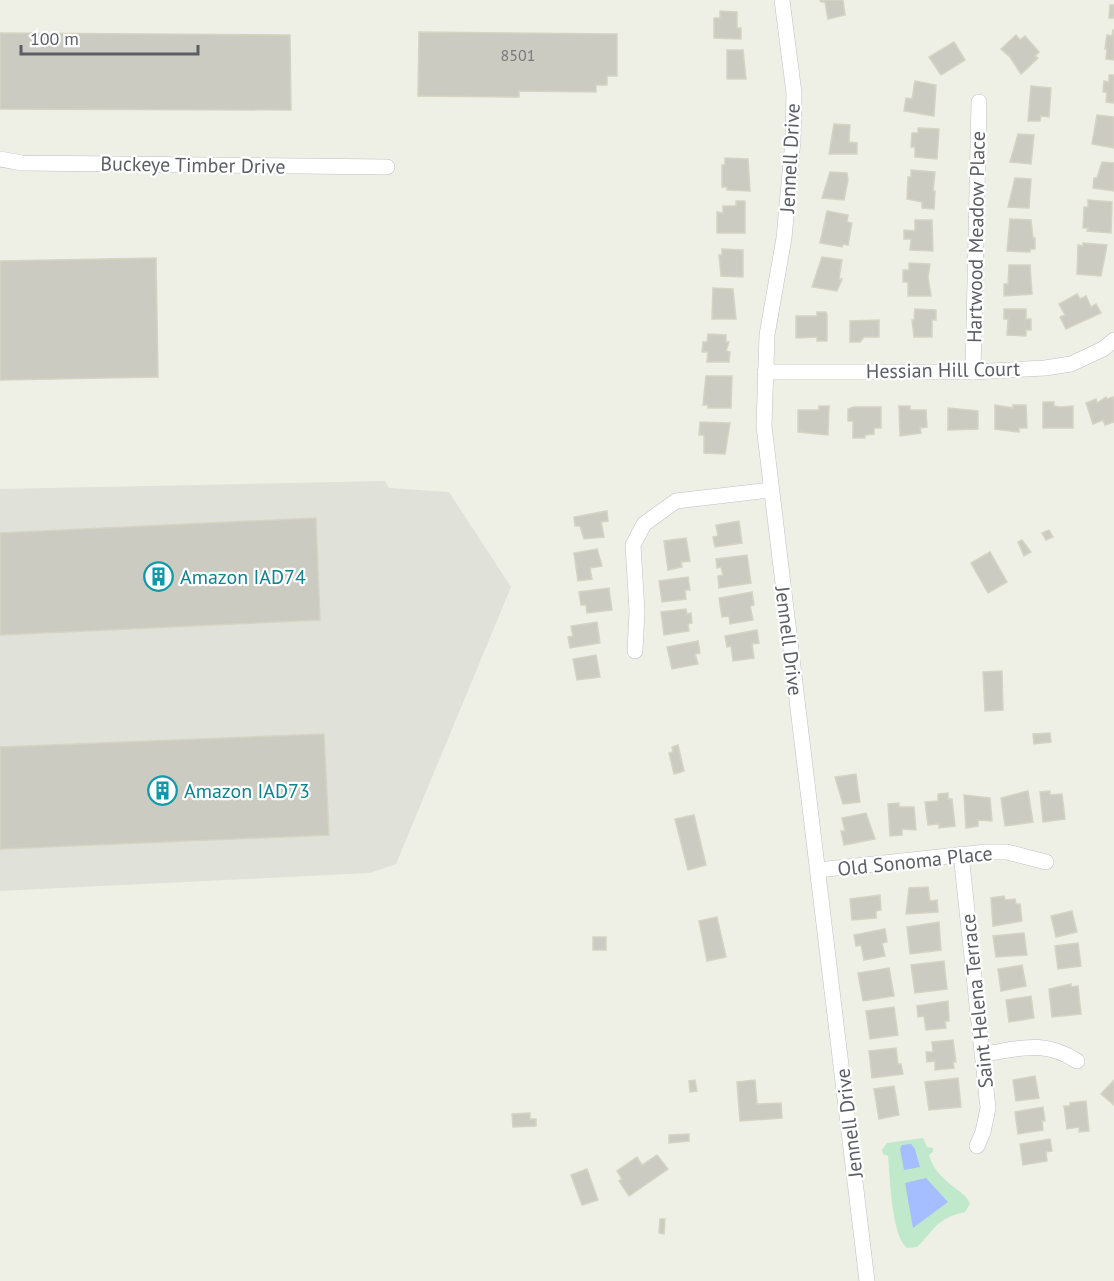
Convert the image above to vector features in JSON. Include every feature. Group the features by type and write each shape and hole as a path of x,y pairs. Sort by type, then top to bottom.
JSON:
{"street":[{"name":"Jennell Drive","path":"782,0 794,93 793,140 791,187 784,238 772,295 765,372 764,426 867,1281"},
{"name":"Hartwood Meadow Place","path":"973,372 979,102"},
{"name":"Buckeye Timber Drive","path":"0,159 22,163 387,167"},
{"name":"Hessian Hill Court","path":"765,372 973,372 1045,368 1071,363 1103,350 1114,340"},
{"path":"635,651 637,618 633,545 644,524 676,501 770,490"},
{"name":"Old Sonoma Place","path":"818,870 1007,852 1046,862"},
{"name":"Saint Helena Terrace","path":"962,855 988,1108 983,1132 977,1146"},
{"path":"983,1054 1044,1046 1060,1050 1077,1061"}],"shaded area":[{"path":"385,481 389,488 449,492 511,587 396,864 370,873 0,891 0,489"}],"green space":[{"path":"923,1138 927,1147 933,1148 933,1152 929,1155 938,1172 963,1194 970,1204 965,1212 937,1225 917,1247 907,1248 902,1241 894,1218 888,1156 883,1154 882,1150 887,1143"}],"water":[{"path":"911,1144 915,1149 920,1167 904,1170 900,1149 902,1145"},
{"path":"926,1178 948,1202 913,1228 905,1183"}],"building":[{"path":"820,0 843,0 845,15 828,19 825,2"},
{"path":"1110,5 1114,5 1114,18 1109,18"},
{"path":"720,11 737,12 737,28 741,28 741,39 714,38 714,18 720,18"},
{"path":"1113,30 1114,60 1106,59 1107,49 1105,49 1107,35 1112,36"},
{"path":"419,32 617,34 617,76 607,76 607,85 596,85 596,92 519,91 519,97 418,96"},
{"path":"0,33 290,35 291,110 0,109"},
{"path":"1016,35 1020,40 1025,36 1039,52 1035,56 1038,58 1021,74 1010,57 1001,49"},
{"path":"954,42 965,60 941,75 929,57"},
{"path":"727,50 743,50 746,79 727,79"},
{"path":"1109,75 1114,75 1114,103 1106,102 1107,92 1103,92 1104,81 1109,82"},
{"path":"915,81 936,85 934,116 904,111 906,98 912,99"},
{"path":"1031,86 1051,88 1049,117 1041,116 1040,121 1028,121"},
{"path":"1097,115 1114,117 1114,148 1092,144"},
{"path":"834,124 850,125 849,142 857,143 857,154 829,154"},
{"path":"918,128 939,129 937,159 915,157 915,147 911,147 912,133 918,133"},
{"path":"1018,134 1034,135 1031,164 1010,162"},
{"path":"725,158 748,159 750,191 727,190 727,187 722,187 722,165 725,165"},
{"path":"1102,162 1114,163 1114,191 1093,188 1094,178 1097,178"},
{"path":"911,170 935,172 934,209 922,208 922,202 907,199 908,177 911,177"},
{"path":"830,172 847,173 844,200 822,198"},
{"path":"1015,178 1031,179 1029,208 1008,207"},
{"path":"1088,200 1112,202 1111,233 1087,231 1088,228 1083,228 1084,207 1088,207"},
{"path":"736,201 745,201 745,233 717,233 717,212 723,213 723,206 736,206"},
{"path":"827,211 848,215 847,222 852,223 848,245 843,244 842,247 820,243"},
{"path":"1010,219 1031,220 1035,249 1030,249 1030,252 1007,251"},
{"path":"915,220 932,220 933,251 910,250 911,239 904,239 904,230 915,231"},
{"path":"1083,243 1107,245 1101,276 1077,274 1078,245 1083,246"},
{"path":"722,249 743,250 743,277 721,276 719,255 722,255"},
{"path":"822,257 842,260 839,279 842,279 837,291 812,287"},
{"path":"156,258 158,377 0,380 0,261"},
{"path":"909,263 930,264 928,277 931,296 908,296 908,282 903,282 903,270 909,270"},
{"path":"1009,265 1030,265 1032,294 1004,296 1004,284 1008,284"},
{"path":"713,288 733,289 736,319 712,319"},
{"path":"1077,294 1080,299 1086,296 1091,307 1096,304 1101,313 1066,329 1060,317 1065,315 1059,304"},
{"path":"915,309 936,310 936,320 932,320 932,337 914,337 912,320 914,320"},
{"path":"1004,309 1026,309 1026,319 1031,319 1031,330 1026,330 1026,336 1007,335 1008,319 1004,319"},
{"path":"817,312 826,312 827,341 817,341 817,337 796,338 796,316 817,316"},
{"path":"879,320 879,337 864,337 860,342 850,342 850,321"},
{"path":"708,334 726,335 726,342 729,342 726,351 730,352 729,362 707,362 708,352 702,352 703,342 707,342"},
{"path":"706,376 732,376 731,408 708,408 708,405 703,405"},
{"path":"1106,397 1107,399 1113,397 1114,422 1105,425 1103,420 1093,424 1086,403 1096,399 1097,403"},
{"path":"1043,402 1054,402 1054,406 1061,407 1073,406 1073,428 1043,428"},
{"path":"995,405 1013,408 1013,405 1026,405 1027,428 1019,428 1019,432 995,429"},
{"path":"819,406 829,406 828,435 798,432 798,410 819,410"},
{"path":"899,406 910,406 910,410 926,410 927,427 920,428 921,433 900,436"},
{"path":"881,407 881,428 874,428 874,434 865,435 865,438 853,438 853,421 848,421 848,409"},
{"path":"948,408 978,411 978,429 948,430"},
{"path":"700,422 730,423 725,454 704,453 704,435 699,435"},
{"path":"607,511 608,521 601,522 604,537 584,539 580,526 575,526 574,517"},
{"name":"Amazon IAD74","path":"316,518 320,620 0,635 0,533"},
{"path":"739,521 742,543 715,547 713,537 718,536 716,525"},
{"path":"1049,530 1053,537 1046,540 1042,533"},
{"path":"686,538 690,561 681,562 682,567 668,570 664,541"},
{"path":"1022,540 1031,552 1024,556 1018,542"},
{"path":"597,549 602,566 590,568 592,579 578,581 574,553"},
{"path":"990,552 1007,582 988,593 971,563"},
{"path":"747,555 751,583 719,588 718,576 723,575 721,567 717,568 716,559"},
{"path":"688,577 690,590 685,590 686,599 662,602 659,581"},
{"path":"609,588 612,610 587,613 586,605 581,605 579,592"},
{"path":"752,592 754,605 750,606 753,620 730,624 729,616 722,617 719,598"},
{"path":"686,609 687,614 691,613 692,623 688,624 689,631 664,635 661,612"},
{"path":"597,622 600,643 570,648 568,637 573,636 571,626"},
{"path":"757,630 759,643 752,644 754,658 733,661 731,646 727,647 725,636"},
{"path":"698,641 700,653 695,654 698,664 672,669 667,647"},
{"path":"596,655 600,677 577,680 573,659"},
{"path":"1002,671 1003,710 985,711 983,672"},
{"path":"1050,733 1051,742 1034,744 1033,734"},
{"name":"Amazon IAD73","path":"324,734 329,835 0,849 0,747"},
{"path":"678,745 684,771 674,774 669,753 673,752 672,747"},
{"path":"856,774 860,802 843,804 835,777"},
{"path":"1028,791 1033,822 1005,826 1001,798"},
{"path":"1050,791 1050,795 1062,794 1065,819 1043,822 1040,792"},
{"path":"948,793 948,799 952,799 955,826 939,828 939,824 928,825 925,802 938,801 938,794"},
{"path":"964,795 990,798 992,821 978,820 978,826 966,828"},
{"path":"899,803 899,807 914,807 916,830 902,829 902,835 890,836 888,804"},
{"path":"866,813 875,839 844,845 841,831 845,831 842,818"},
{"path":"694,815 706,865 688,870 675,819"},
{"path":"928,887 930,901 937,900 938,912 906,914 909,888"},
{"path":"880,895 881,910 876,911 876,918 852,920 850,899"},
{"path":"1004,896 1005,900 1015,899 1016,904 1020,904 1022,921 993,926 991,898"},
{"path":"1072,911 1077,932 1056,937 1051,916"},
{"path":"717,917 726,957 707,961 699,921"},
{"path":"939,922 941,950 910,954 907,927"},
{"path":"885,929 887,942 882,943 885,956 864,960 861,945 856,946 854,935"},
{"path":"1024,933 1027,955 996,957 993,936"},
{"path":"593,937 606,937 606,950 593,950"},
{"path":"1078,943 1081,966 1058,969 1055,946"},
{"path":"944,961 947,989 915,993 911,965"},
{"path":"1022,965 1026,986 1001,991 998,969"},
{"path":"889,968 894,996 863,1001 858,973"},
{"path":"1071,984 1071,987 1078,986 1081,1014 1052,1017 1049,989"},
{"path":"1031,996 1034,1018 1009,1022 1006,1000"},
{"path":"948,1001 949,1021 945,1021 946,1028 926,1030 924,1016 918,1017 917,1006"},
{"path":"894,1007 898,1035 870,1039 866,1011"},
{"path":"953,1040 956,1062 953,1062 954,1068 935,1070 935,1061 927,1062 926,1052 933,1052 932,1042"},
{"path":"896,1048 898,1064 901,1064 903,1074 872,1078 869,1051"},
{"path":"1035,1076 1039,1098 1016,1101 1013,1080"},
{"path":"958,1078 961,1107 929,1110 925,1082"},
{"path":"695,1080 697,1091 690,1092 689,1081"},
{"path":"755,1080 757,1104 781,1103 782,1118 740,1121 737,1082"},
{"path":"1114,1080 1114,1105 1101,1094"},
{"path":"894,1086 899,1115 879,1119 874,1089"},
{"path":"1086,1101 1089,1131 1079,1132 1079,1127 1067,1129 1064,1106"},
{"path":"1043,1107 1045,1121 1042,1121 1043,1130 1018,1134 1015,1112"},
{"path":"530,1113 530,1119 536,1119 536,1126 513,1127 512,1114"},
{"path":"689,1134 689,1141 669,1143 669,1135"},
{"path":"1050,1139 1052,1151 1046,1152 1047,1161 1023,1165 1020,1144"},
{"path":"657,1155 668,1169 629,1196 619,1181 622,1179 617,1171 637,1157 642,1165"},
{"path":"587,1169 598,1200 582,1205 571,1175"},
{"path":"660,1219 665,1219 664,1234 659,1233"}],"place":[{"name":"Amazon IAD74","path":"159,577"},
{"name":"Amazon IAD73","path":"163,791"}]}
